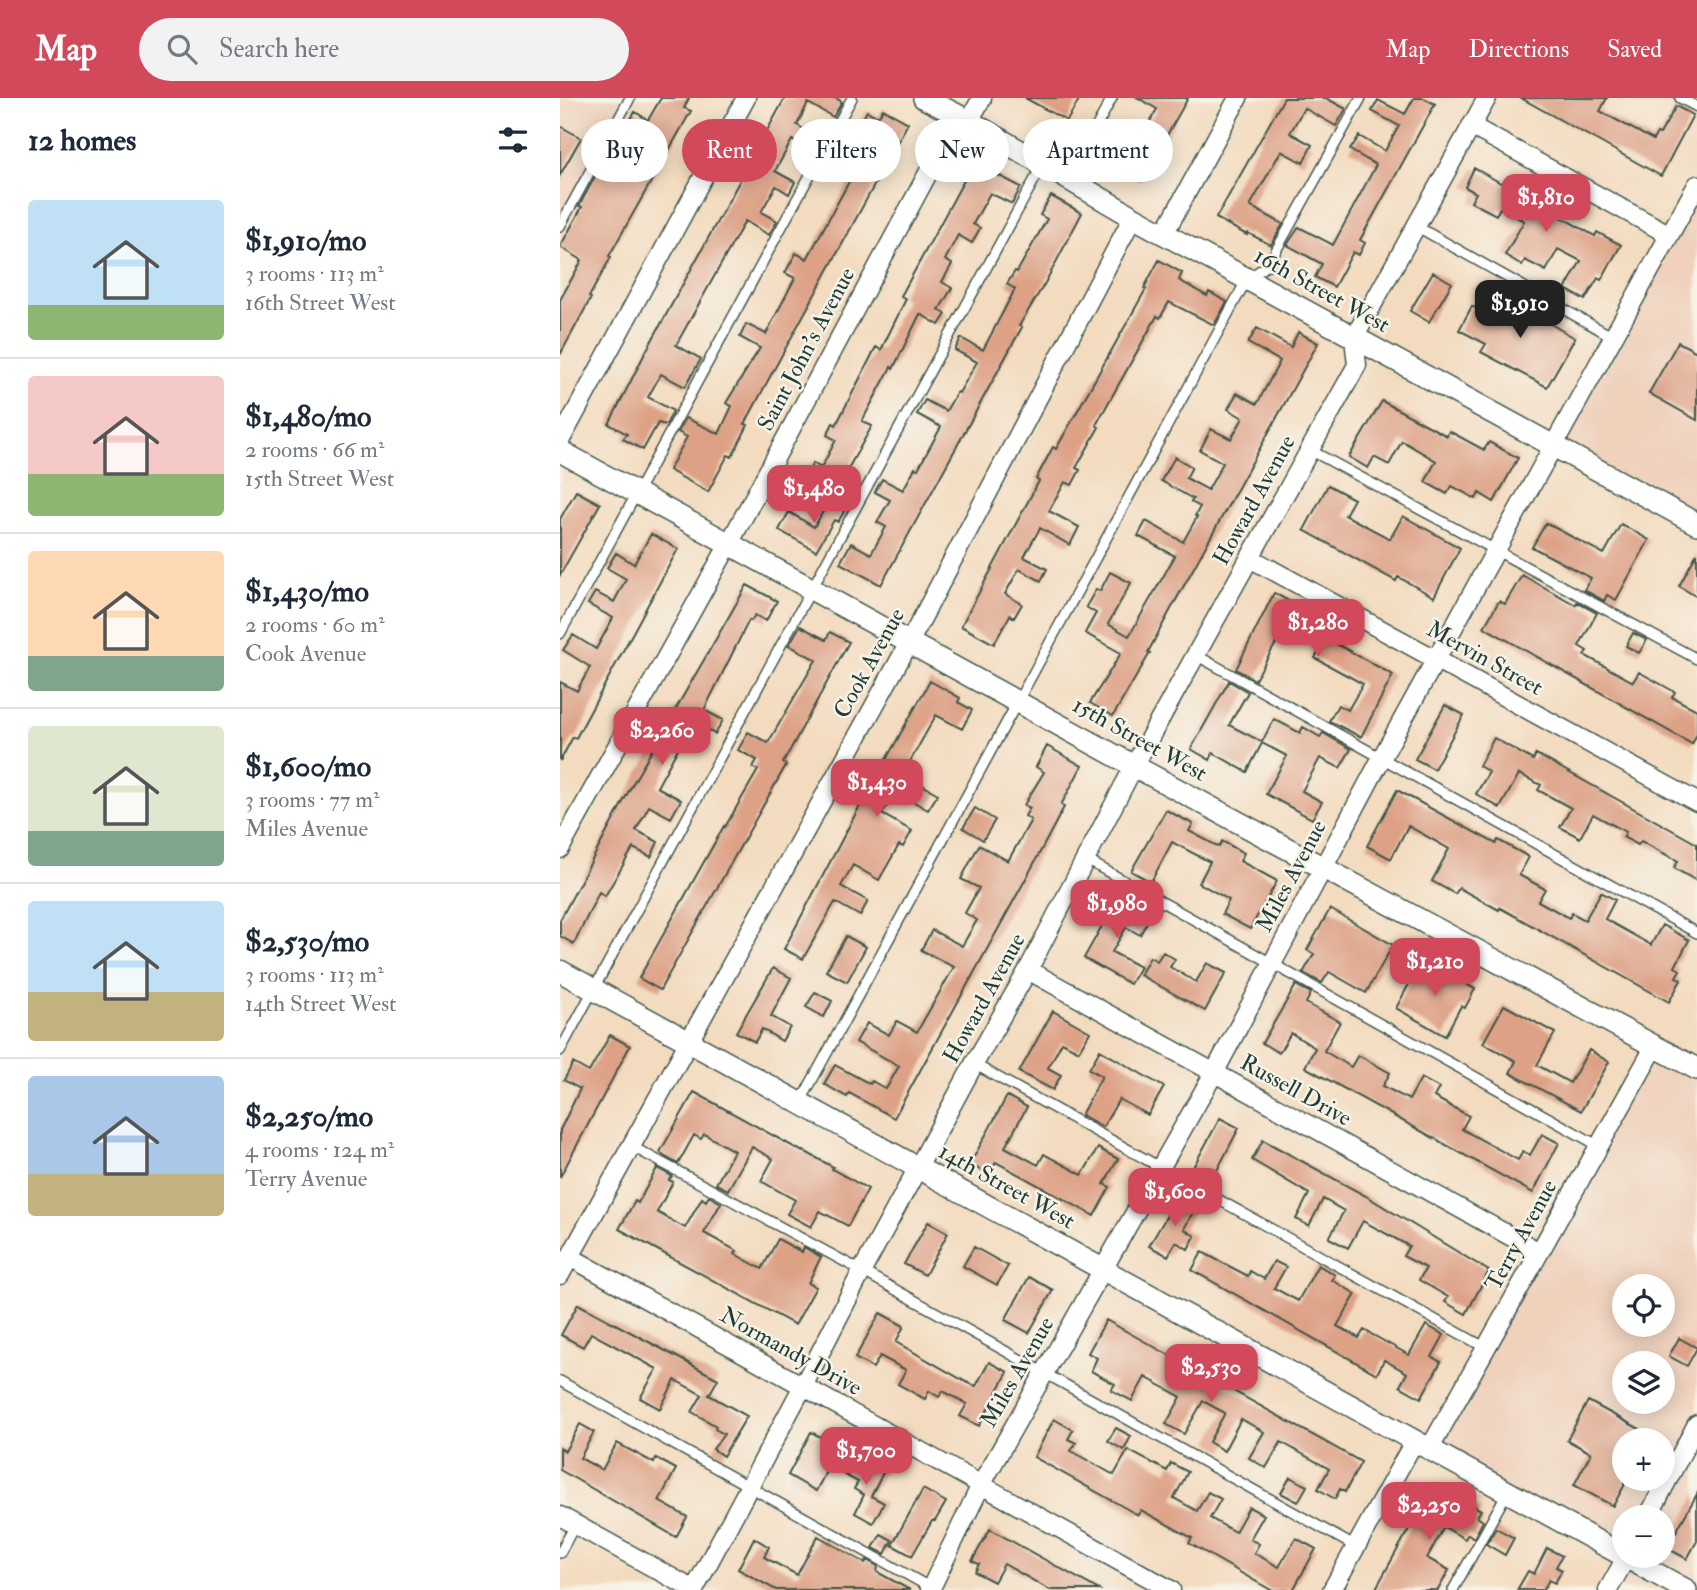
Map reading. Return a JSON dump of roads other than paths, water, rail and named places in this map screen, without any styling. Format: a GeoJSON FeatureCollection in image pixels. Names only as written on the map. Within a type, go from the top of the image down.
{"type":"FeatureCollection","features":[{"type":"Feature","properties":{"kind":"street"},"geometry":{"type":"LineString","coordinates":[[560,441],[746,98]]}},
{"type":"Feature","properties":{"kind":"street","name":"16th Street West"},"geometry":{"type":"LineString","coordinates":[[924,98],[965,119]]}},
{"type":"Feature","properties":{"kind":"street","name":"Saint John's Avenue"},"geometry":{"type":"LineString","coordinates":[[970,119],[982,98]]}},
{"type":"Feature","properties":{"kind":"street"},"geometry":{"type":"LineString","coordinates":[[1164,234],[1238,98]]}},
{"type":"Feature","properties":{"kind":"street","name":"Howard Avenue"},"geometry":{"type":"LineString","coordinates":[[694,1590],[862,1271],[1028,970],[1134,766],[1357,365],[1354,338],[1487,98]]}},
{"type":"Feature","properties":{"kind":"street"},"geometry":{"type":"LineString","coordinates":[[1471,126],[1668,234]]}},
{"type":"Feature","properties":{"kind":"street","name":"Saint John's Avenue"},"geometry":{"type":"LineString","coordinates":[[560,849],[729,544],[923,182]]}},
{"type":"Feature","properties":{"kind":"street","name":"16th Street West"},"geometry":{"type":"LineString","coordinates":[[1073,182],[1697,524]]}},
{"type":"Feature","properties":{"kind":"street","name":"Miles Avenue"},"geometry":{"type":"LineString","coordinates":[[931,1589],[981,1485],[1214,1073],[1381,759],[1697,185]]}},
{"type":"Feature","properties":{"kind":"street","name":"Cook Avenue"},"geometry":{"type":"LineString","coordinates":[[560,1275],[909,643],[1133,217]]}},
{"type":"Feature","properties":{"kind":"street","name":"15th Street West"},"geometry":{"type":"LineString","coordinates":[[560,451],[1134,766],[1697,1069]]}},
{"type":"Feature","properties":{"kind":"street","name":"Mervin Street"},"geometry":{"type":"LineString","coordinates":[[1250,558],[1697,802]]}},
{"type":"Feature","properties":{"kind":"street","name":"Russell Drive"},"geometry":{"type":"LineString","coordinates":[[1028,970],[1539,1252]]}},
{"type":"Feature","properties":{"kind":"street","name":"14th Street West"},"geometry":{"type":"LineString","coordinates":[[560,971],[1612,1549]]}},
{"type":"Feature","properties":{"kind":"street","name":"Terry Avenue"},"geometry":{"type":"LineString","coordinates":[[1332,1590],[1356,1547],[1486,1348],[1655,1046]]}},
{"type":"Feature","properties":{"kind":"street","name":"Normandy Drive"},"geometry":{"type":"LineString","coordinates":[[570,1257],[1171,1590]]}},
{"type":"Feature","properties":{"kind":"street"},"geometry":{"type":"LineString","coordinates":[[1654,1505],[1697,1424]]}},
{"type":"Feature","properties":{"kind":"street"},"geometry":{"type":"LineString","coordinates":[[568,1520],[694,1590]]}},
{"type":"Feature","properties":{"kind":"street"},"geometry":{"type":"LineString","coordinates":[[1608,1590],[1621,1568]]}},
{"type":"Feature","properties":{"kind":"street","name":"14th Street West"},"geometry":{"type":"LineString","coordinates":[[1647,1568],[1686,1590]]}},
{"type":"Feature","properties":{"kind":"lane"},"geometry":{"type":"LineString","coordinates":[[560,226],[630,98]]}},
{"type":"Feature","properties":{"kind":"lane"},"geometry":{"type":"LineString","coordinates":[[560,634],[852,98]]}},
{"type":"Feature","properties":{"kind":"lane"},"geometry":{"type":"LineString","coordinates":[[1101,119],[1112,98]]}},
{"type":"Feature","properties":{"kind":"lane"},"geometry":{"type":"LineString","coordinates":[[801,1101],[1247,279],[1268,265],[1361,98]]}},
{"type":"Feature","properties":{"kind":"lane"},"geometry":{"type":"LineString","coordinates":[[1680,98],[1697,107]]}},
{"type":"Feature","properties":{"kind":"lane"},"geometry":{"type":"LineString","coordinates":[[560,1051],[1033,182]]}},
{"type":"Feature","properties":{"kind":"lane"},"geometry":{"type":"LineString","coordinates":[[1416,226],[1613,337]]}},
{"type":"Feature","properties":{"kind":"lane"},"geometry":{"type":"LineString","coordinates":[[1310,450],[1697,659]]}},
{"type":"Feature","properties":{"kind":"lane"},"geometry":{"type":"LineString","coordinates":[[1196,655],[1697,933]]}},
{"type":"Feature","properties":{"kind":"lane"},"geometry":{"type":"LineString","coordinates":[[1086,859],[1271,965],[1599,1146]]}},
{"type":"Feature","properties":{"kind":"lane"},"geometry":{"type":"LineString","coordinates":[[974,1064],[1486,1348]]}},
{"type":"Feature","properties":{"kind":"lane"},"geometry":{"type":"LineString","coordinates":[[631,1146],[862,1271],[1356,1547]]}},
{"type":"Feature","properties":{"kind":"lane"},"geometry":{"type":"LineString","coordinates":[[560,1381],[931,1589]]}},
{"type":"Feature","properties":{"kind":"lane"},"geometry":{"type":"LineString","coordinates":[[1453,1590],[1508,1490]]}},
{"type":"Feature","properties":{"kind":"lane"},"geometry":{"type":"LineString","coordinates":[[560,1553],[568,1520]]}}]}
